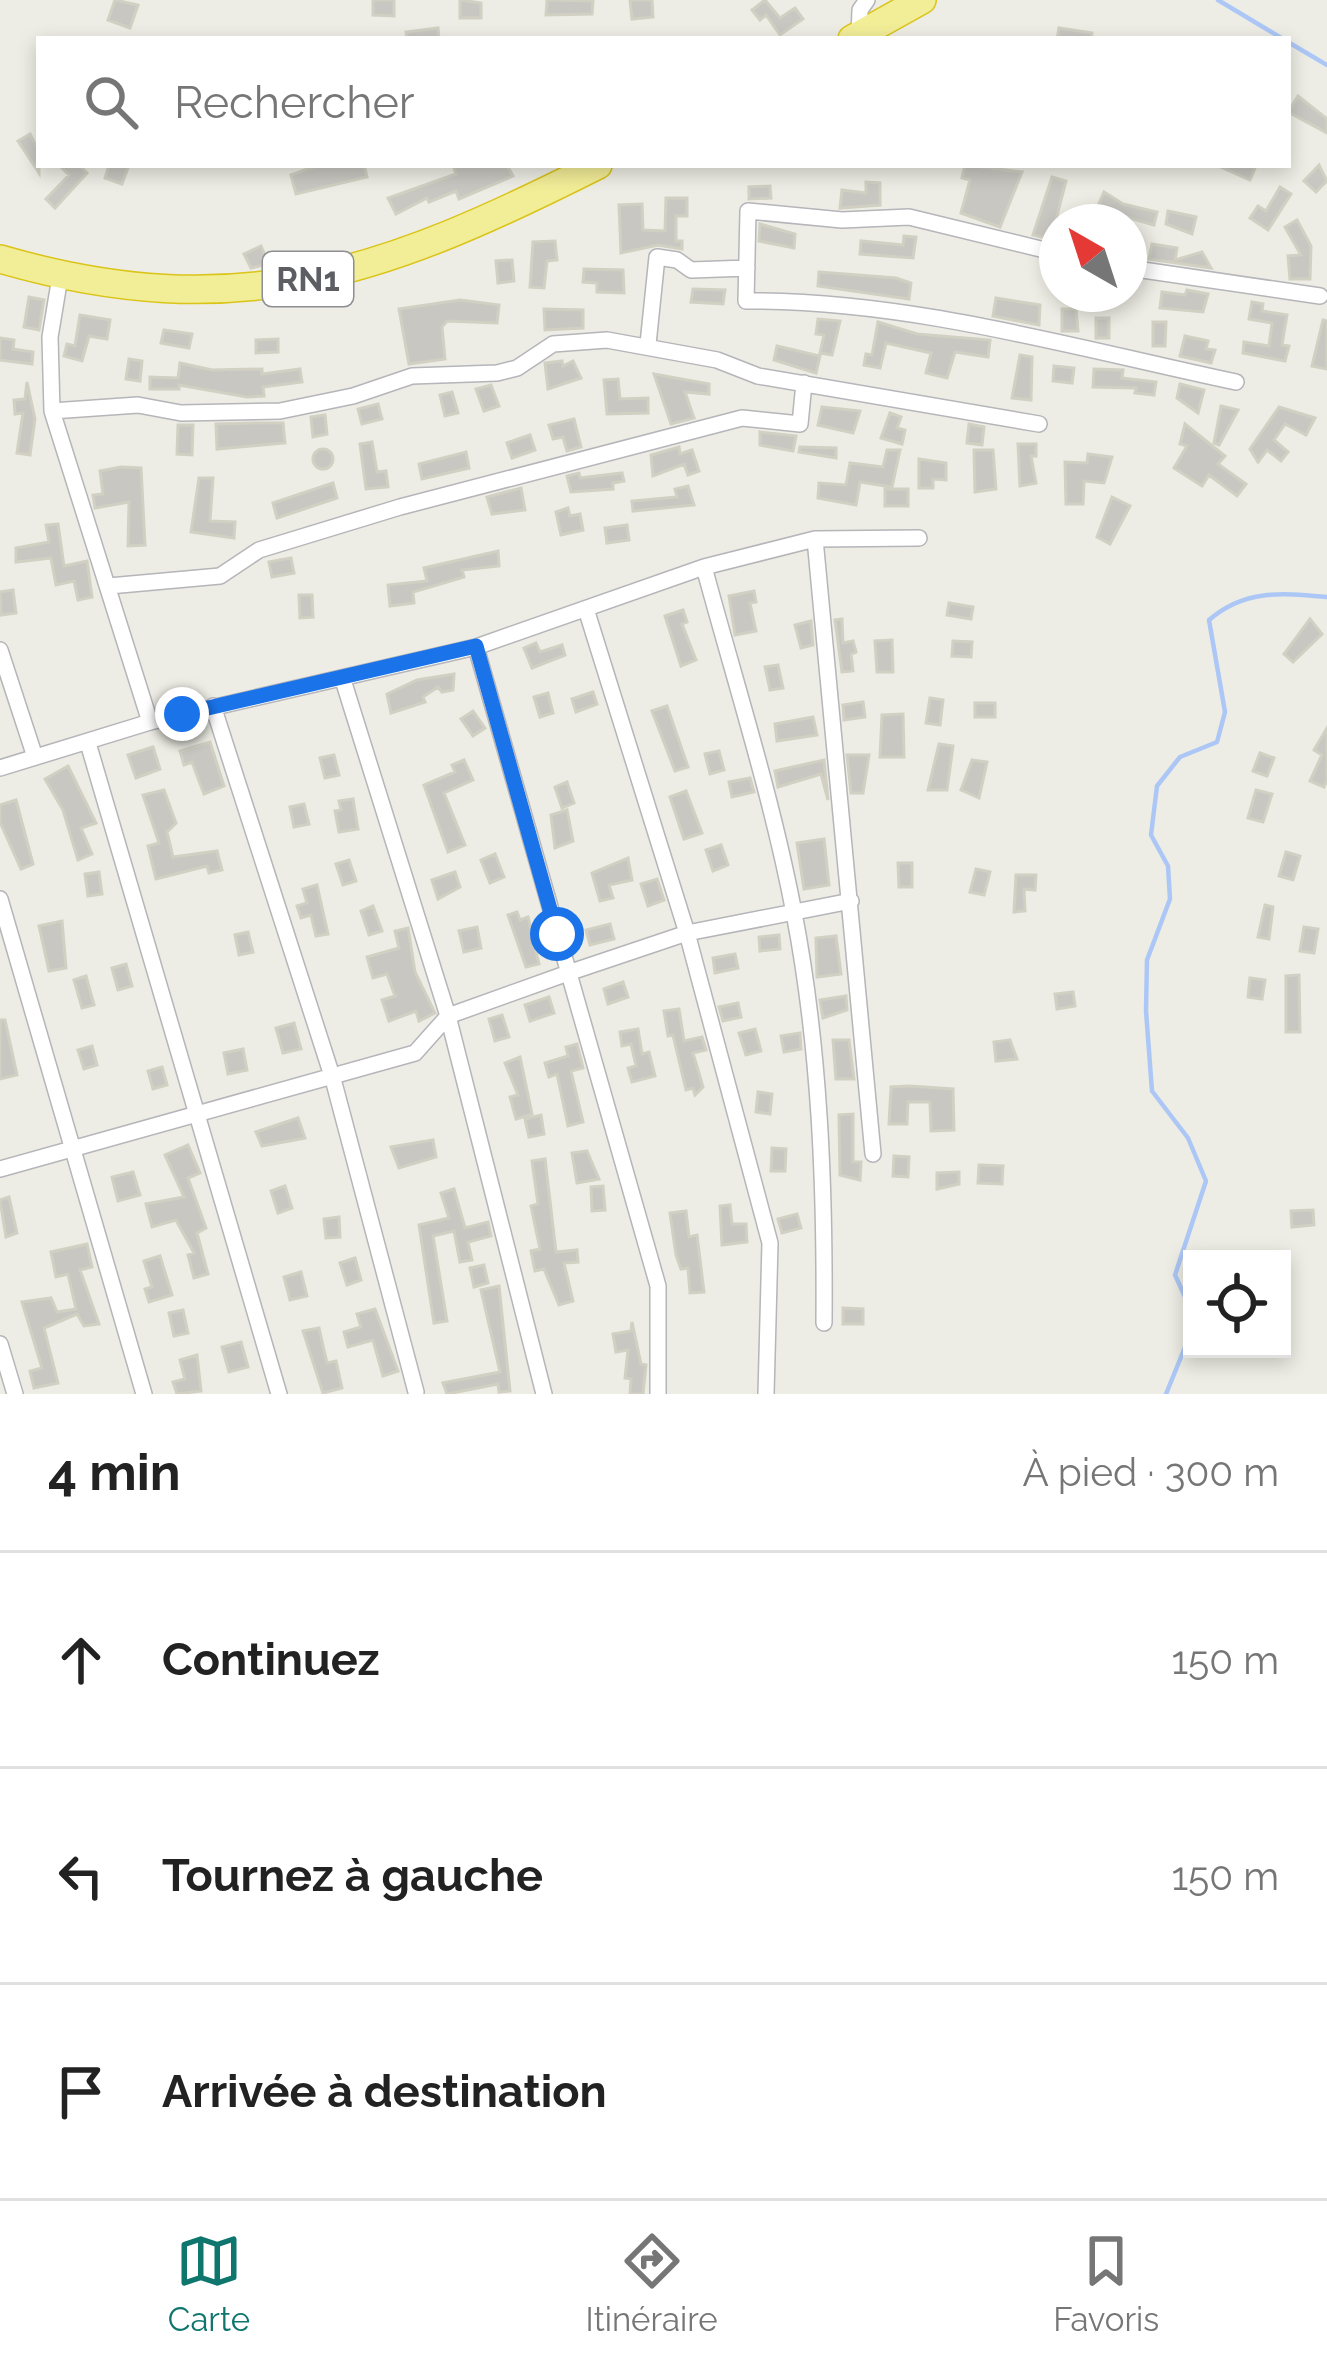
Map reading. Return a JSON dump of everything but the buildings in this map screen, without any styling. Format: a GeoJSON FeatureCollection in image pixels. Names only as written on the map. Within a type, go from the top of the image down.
{"type":"FeatureCollection","features":[{"type":"Feature","properties":{"kind":"highway"},"geometry":{"type":"LineString","coordinates":[[857,36],[922,0]]}},
{"type":"Feature","properties":{"kind":"highway","name":"RN1"},"geometry":{"type":"LineString","coordinates":[[0,259],[61,277],[173,290],[245,291],[327,276],[407,254],[592,168]]}},
{"type":"Feature","properties":{"kind":"street"},"geometry":{"type":"LineString","coordinates":[[855,36],[867,0]]}},
{"type":"Feature","properties":{"kind":"street"},"geometry":{"type":"LineString","coordinates":[[1039,250],[909,217],[842,220],[748,212],[746,301],[820,300],[1049,341],[1236,382]]}},
{"type":"Feature","properties":{"kind":"street"},"geometry":{"type":"LineString","coordinates":[[648,344],[657,257],[676,260],[692,270],[747,268]]}},
{"type":"Feature","properties":{"kind":"street"},"geometry":{"type":"LineString","coordinates":[[1147,271],[1320,296]]}},
{"type":"Feature","properties":{"kind":"street"},"geometry":{"type":"LineString","coordinates":[[61,277],[50,337],[52,411],[150,722]]}},
{"type":"Feature","properties":{"kind":"street"},"geometry":{"type":"LineString","coordinates":[[52,411],[138,405],[181,413],[280,411],[352,396],[412,376],[497,374],[517,368],[554,344],[648,344],[717,360],[758,376],[1039,424]]}},
{"type":"Feature","properties":{"kind":"street"},"geometry":{"type":"LineString","coordinates":[[109,586],[220,576],[259,550],[380,513],[742,418],[800,424],[804,383]]}},
{"type":"Feature","properties":{"kind":"street"},"geometry":{"type":"LineString","coordinates":[[0,768],[150,722],[476,646],[704,568],[815,538],[919,538]]}},
{"type":"Feature","properties":{"kind":"street"},"geometry":{"type":"LineString","coordinates":[[815,538],[873,1154]]}},
{"type":"Feature","properties":{"kind":"street"},"geometry":{"type":"LineString","coordinates":[[704,568],[794,911],[813,1040],[825,1230],[824,1323]]}},
{"type":"Feature","properties":{"kind":"street"},"geometry":{"type":"LineString","coordinates":[[586,609],[687,933],[770,1243],[766,1394]]}},
{"type":"Feature","properties":{"kind":"street"},"geometry":{"type":"LineString","coordinates":[[476,646],[658,1286],[658,1394]]}},
{"type":"Feature","properties":{"kind":"street"},"geometry":{"type":"LineString","coordinates":[[0,650],[34,758]]}},
{"type":"Feature","properties":{"kind":"street"},"geometry":{"type":"LineString","coordinates":[[344,680],[448,1016],[544,1394]]}},
{"type":"Feature","properties":{"kind":"street"},"geometry":{"type":"LineString","coordinates":[[213,706],[333,1079],[416,1392]]}},
{"type":"Feature","properties":{"kind":"street"},"geometry":{"type":"LineString","coordinates":[[88,743],[278,1394]]}},
{"type":"Feature","properties":{"kind":"street"},"geometry":{"type":"LineString","coordinates":[[0,899],[144,1394]]}},
{"type":"Feature","properties":{"kind":"street"},"geometry":{"type":"LineString","coordinates":[[0,1169],[415,1053],[448,1016],[687,933],[851,901]]}},
{"type":"Feature","properties":{"kind":"street"},"geometry":{"type":"LineString","coordinates":[[0,1344],[15,1394]]}},
{"type":"Feature","properties":{"kind":"waterway"},"geometry":{"type":"LineString","coordinates":[[1218,0],[1278,36]]}},
{"type":"Feature","properties":{"kind":"waterway"},"geometry":{"type":"LineString","coordinates":[[1291,44],[1327,65]]}},
{"type":"Feature","properties":{"kind":"waterway"},"geometry":{"type":"LineString","coordinates":[[1183,1250],[1206,1181],[1188,1138],[1152,1091],[1147,960],[1170,899],[1168,866],[1151,835],[1157,786],[1180,757],[1217,742],[1225,712],[1209,620],[1250,598],[1279,594],[1327,597]]}},
{"type":"Feature","properties":{"kind":"waterway"},"geometry":{"type":"LineString","coordinates":[[1183,1251],[1175,1275],[1183,1292]]}},
{"type":"Feature","properties":{"kind":"waterway"},"geometry":{"type":"LineString","coordinates":[[1166,1394],[1183,1352]]}},
{"type":"Feature","properties":{"kind":"route"},"geometry":{"type":"LineString","coordinates":[[182,714],[476,646],[557,934]]}}]}
